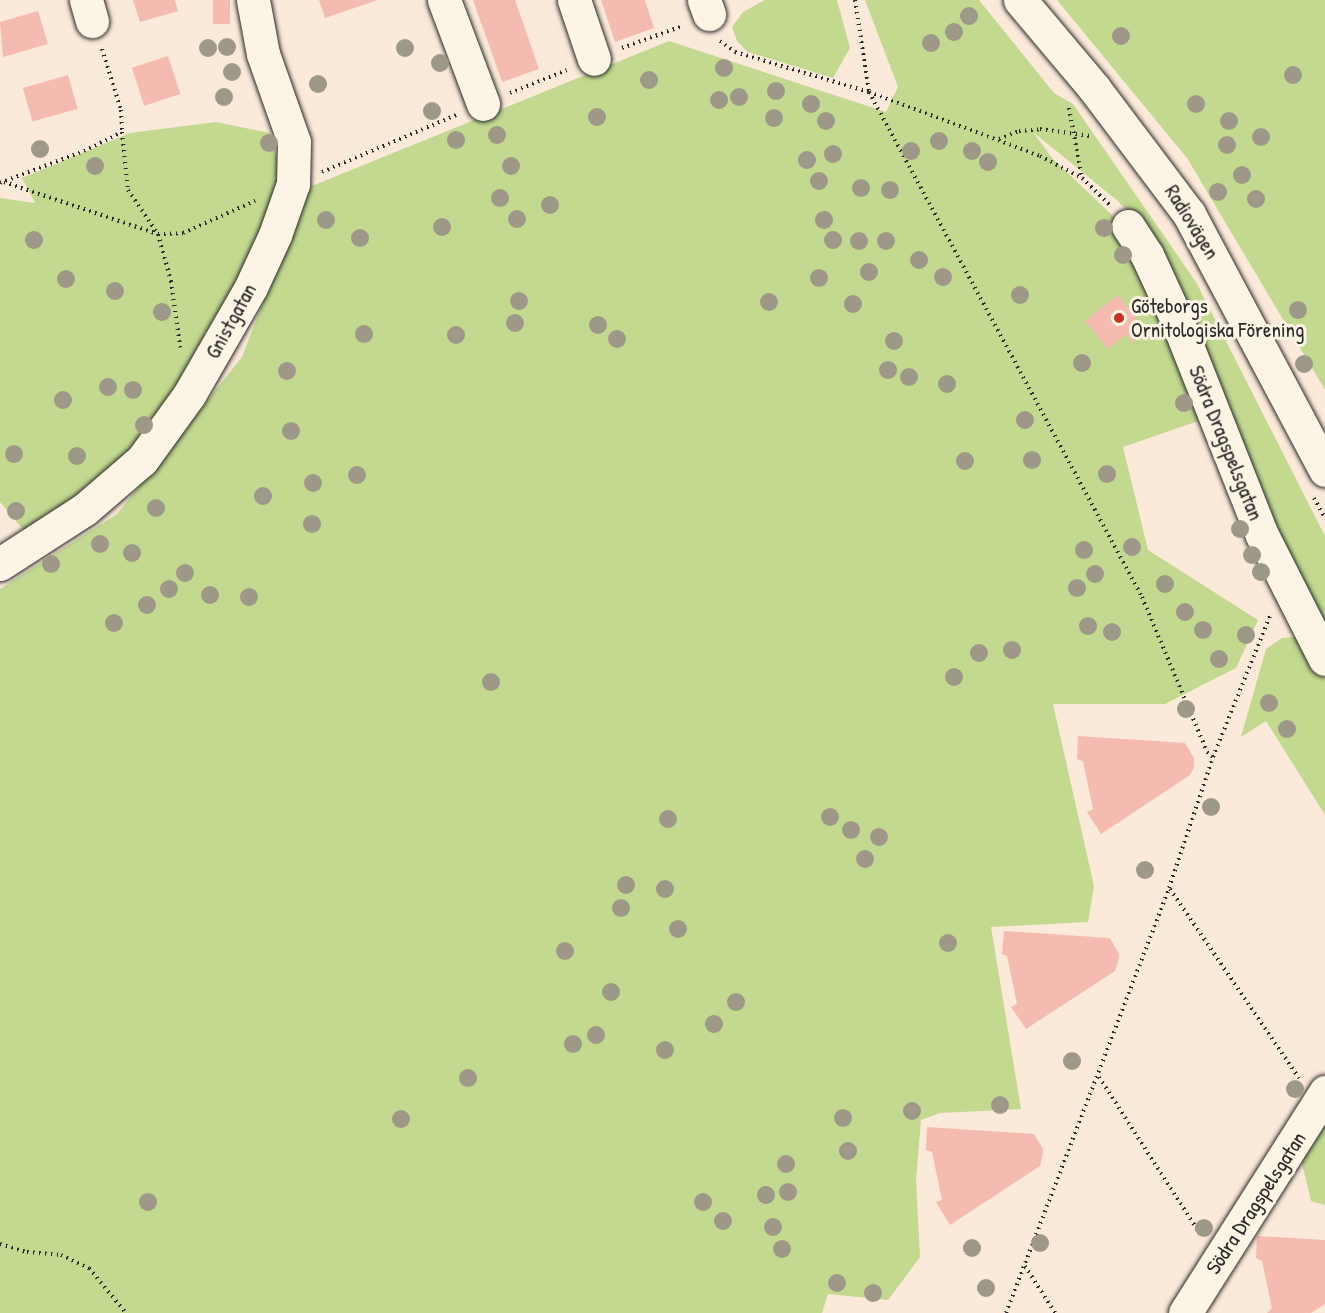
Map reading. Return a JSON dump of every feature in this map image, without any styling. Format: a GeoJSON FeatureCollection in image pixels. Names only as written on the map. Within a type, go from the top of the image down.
{"type":"FeatureCollection","features":[{"type":"Feature","properties":{"kind":"street","name":"Gnistgatan"},"geometry":{"type":"LineString","coordinates":[[0,564],[85,509],[142,460],[189,395],[251,287],[293,184],[294,142],[262,54],[254,0]]}},
{"type":"Feature","properties":{"kind":"street"},"geometry":{"type":"LineString","coordinates":[[444,0],[483,104]]}},
{"type":"Feature","properties":{"kind":"street"},"geometry":{"type":"LineString","coordinates":[[574,0],[594,59]]}},
{"type":"Feature","properties":{"kind":"street","name":"Radiovägen"},"geometry":{"type":"LineString","coordinates":[[1020,0],[1101,98],[1189,214],[1325,470]]}},
{"type":"Feature","properties":{"kind":"street","name":"Södra Dragspelsgatan"},"geometry":{"type":"LineString","coordinates":[[1128,226],[1147,255],[1176,318],[1262,535],[1290,596],[1325,659]]}},
{"type":"Feature","properties":{"kind":"street","name":"Södra Dragspelsgatan"},"geometry":{"type":"LineString","coordinates":[[1185,1313],[1322,1100]]}},
{"type":"Feature","properties":{"kind":"path"},"geometry":{"type":"LineString","coordinates":[[855,0],[869,92],[1142,597],[1207,752],[1213,757]]}},
{"type":"Feature","properties":{"kind":"path"},"geometry":{"type":"LineString","coordinates":[[89,10],[121,110],[128,190],[158,234],[171,281],[180,351]]}},
{"type":"Feature","properties":{"kind":"path"},"geometry":{"type":"LineString","coordinates":[[2,183],[158,234],[183,233],[293,184],[702,12],[735,52],[869,92],[998,139],[1082,178],[1128,226]]}},
{"type":"Feature","properties":{"kind":"path"},"geometry":{"type":"LineString","coordinates":[[1068,101],[1082,178]]}},
{"type":"Feature","properties":{"kind":"path"},"geometry":{"type":"LineString","coordinates":[[998,139],[1018,131],[1074,131],[1094,137]]}},
{"type":"Feature","properties":{"kind":"path"},"geometry":{"type":"LineString","coordinates":[[2,183],[84,152],[122,132]]}},
{"type":"Feature","properties":{"kind":"path"},"geometry":{"type":"LineString","coordinates":[[1006,1313],[1099,1076],[1169,888],[1213,757],[1273,609],[1290,596]]}},
{"type":"Feature","properties":{"kind":"path"},"geometry":{"type":"LineString","coordinates":[[1169,888],[1322,1100]]}},
{"type":"Feature","properties":{"kind":"path"},"geometry":{"type":"LineString","coordinates":[[1099,1076],[1219,1262]]}},
{"type":"Feature","properties":{"kind":"path"},"geometry":{"type":"LineString","coordinates":[[0,1245],[27,1252],[61,1255],[89,1268],[126,1313]]}},
{"type":"Feature","properties":{"kind":"path"},"geometry":{"type":"LineString","coordinates":[[1025,1265],[1055,1313]]}},
{"type":"Feature","properties":{"kind":"green space"},"geometry":{"type":"Polygon","coordinates":[[[765,0],[837,0],[850,48],[833,78],[748,52],[737,41],[732,27],[743,12],[765,0]]]}},
{"type":"Feature","properties":{"kind":"green space"},"geometry":{"type":"Polygon","coordinates":[[[865,0],[979,0],[1054,93],[1073,104],[1196,282],[1325,536],[1325,627],[1284,558],[1145,232],[1118,201],[1033,132],[1053,159],[1111,214],[1140,261],[1204,419],[1123,447],[1148,550],[1258,620],[1236,668],[1165,704],[1053,704],[1094,886],[1088,922],[991,927],[1021,1109],[940,1113],[921,1120],[916,1181],[920,1257],[888,1300],[828,1294],[822,1313],[0,1313],[0,589],[117,514],[242,357],[307,188],[669,41],[886,112],[898,87],[865,0]]]}},
{"type":"Feature","properties":{"kind":"green space"},"geometry":{"type":"Polygon","coordinates":[[[1057,0],[1325,0],[1325,390],[1187,158],[1057,0]]]}},
{"type":"Feature","properties":{"kind":"green space"},"geometry":{"type":"Polygon","coordinates":[[[216,122],[270,133],[282,176],[270,221],[161,416],[100,481],[26,533],[0,502],[0,198],[35,203],[22,178],[130,133],[216,122]]]}},
{"type":"Feature","properties":{"kind":"green space"},"geometry":{"type":"Polygon","coordinates":[[[1296,637],[1306,647],[1325,680],[1325,815],[1266,721],[1241,737],[1266,649],[1282,638],[1296,637]]]}},
{"type":"Feature","properties":{"kind":"green space"},"geometry":{"type":"Polygon","coordinates":[[[1325,1116],[1325,1205],[1311,1201],[1300,1155],[1325,1116]]]}},
{"type":"Feature","properties":{"kind":"building"},"geometry":{"type":"Polygon","coordinates":[[[133,0],[175,0],[178,11],[140,22],[133,0]]]}},
{"type":"Feature","properties":{"kind":"building"},"geometry":{"type":"Polygon","coordinates":[[[213,0],[230,0],[230,24],[213,24],[213,0]]]}},
{"type":"Feature","properties":{"kind":"building"},"geometry":{"type":"Polygon","coordinates":[[[319,0],[378,0],[325,18],[319,0]]]}},
{"type":"Feature","properties":{"kind":"building"},"geometry":{"type":"Polygon","coordinates":[[[473,0],[515,0],[539,69],[502,82],[473,0]]]}},
{"type":"Feature","properties":{"kind":"building"},"geometry":{"type":"Polygon","coordinates":[[[601,0],[645,0],[654,28],[615,42],[601,0]]]}},
{"type":"Feature","properties":{"kind":"building"},"geometry":{"type":"Polygon","coordinates":[[[38,11],[48,44],[3,57],[0,22],[38,11]]]}},
{"type":"Feature","properties":{"kind":"building"},"geometry":{"type":"Polygon","coordinates":[[[168,56],[180,94],[144,106],[132,68],[168,56]]]}},
{"type":"Feature","properties":{"kind":"building"},"geometry":{"type":"Polygon","coordinates":[[[68,75],[78,109],[32,122],[23,88],[68,75]]]}},
{"type":"Feature","properties":{"kind":"building"},"geometry":{"type":"Polygon","coordinates":[[[1118,295],[1147,332],[1133,343],[1126,334],[1108,349],[1085,321],[1118,295]]]}},
{"type":"Feature","properties":{"kind":"building"},"geometry":{"type":"Polygon","coordinates":[[[1078,736],[1185,743],[1194,758],[1194,767],[1190,775],[1101,834],[1087,812],[1093,809],[1083,761],[1077,759],[1078,736]]]}},
{"type":"Feature","properties":{"kind":"building"},"geometry":{"type":"Polygon","coordinates":[[[1004,931],[1110,938],[1119,954],[1118,962],[1115,971],[1026,1029],[1011,1007],[1017,1004],[1007,956],[1002,954],[1004,931]]]}},
{"type":"Feature","properties":{"kind":"building"},"geometry":{"type":"Polygon","coordinates":[[[927,1127],[1034,1134],[1043,1149],[1040,1166],[950,1225],[936,1202],[942,1200],[932,1152],[926,1150],[927,1127]]]}},
{"type":"Feature","properties":{"kind":"building"},"geometry":{"type":"Polygon","coordinates":[[[1257,1236],[1325,1240],[1325,1304],[1311,1313],[1267,1313],[1272,1308],[1262,1261],[1256,1258],[1257,1236]]]}},
{"type":"Feature","properties":{"kind":"place","name":"Göteborgs Ornitologiska Förening"},"geometry":{"type":"Point","coordinates":[1119,318]}}]}
